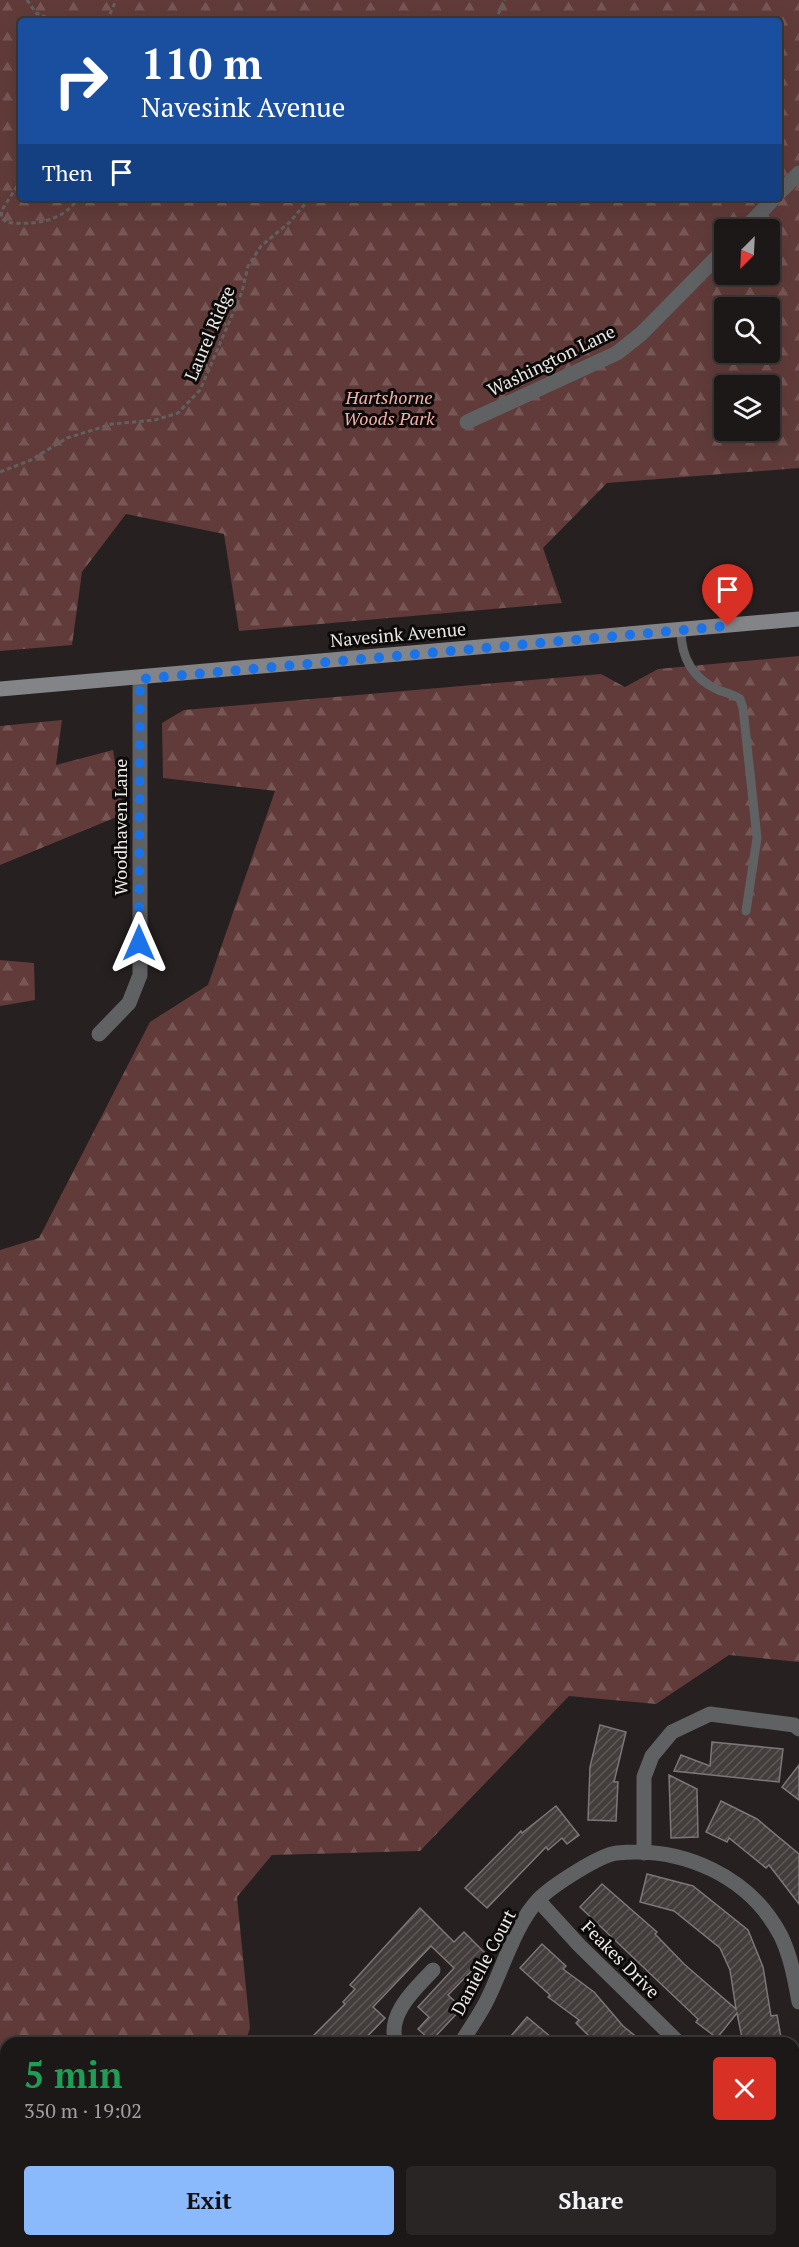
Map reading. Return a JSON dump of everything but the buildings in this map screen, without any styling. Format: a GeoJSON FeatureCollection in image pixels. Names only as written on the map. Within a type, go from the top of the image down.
{"type":"FeatureCollection","features":[{"type":"Feature","properties":{"kind":"main road","name":"Navesink Avenue"},"geometry":{"type":"LineString","coordinates":[[0,689],[140,679],[799,619]]}},
{"type":"Feature","properties":{"kind":"street"},"geometry":{"type":"LineString","coordinates":[[782,190],[799,173]]}},
{"type":"Feature","properties":{"kind":"street"},"geometry":{"type":"LineString","coordinates":[[754,219],[771,201]]}},
{"type":"Feature","properties":{"kind":"street","name":"Washington Lane"},"geometry":{"type":"LineString","coordinates":[[467,422],[617,353],[641,334],[714,260]]}},
{"type":"Feature","properties":{"kind":"street","name":"Woodhaven Lane"},"geometry":{"type":"LineString","coordinates":[[99,1034],[129,1003],[140,975],[140,679]]}},
{"type":"Feature","properties":{"kind":"street"},"geometry":{"type":"LineString","coordinates":[[644,1853],[644,1777],[652,1756],[672,1731],[710,1714],[794,1725],[799,1728]]}},
{"type":"Feature","properties":{"kind":"street","name":"Danielle Court"},"geometry":{"type":"LineString","coordinates":[[465,2037],[485,2004],[516,1936],[538,1900],[568,1876],[614,1853],[667,1853],[705,1865],[735,1883],[767,1914],[781,1937],[793,1970],[799,2002]]}},
{"type":"Feature","properties":{"kind":"street","name":"Feakes Drive"},"geometry":{"type":"LineString","coordinates":[[538,1900],[579,1946],[673,2037]]}},
{"type":"Feature","properties":{"kind":"street"},"geometry":{"type":"LineString","coordinates":[[394,2037],[395,2022],[414,1990],[433,1970]]}},
{"type":"Feature","properties":{"kind":"lane"},"geometry":{"type":"LineString","coordinates":[[681,630],[683,657],[707,682],[740,699],[743,708],[757,838],[746,911]]}},
{"type":"Feature","properties":{"kind":"path"},"geometry":{"type":"LineString","coordinates":[[27,0],[36,13],[48,18]]}},
{"type":"Feature","properties":{"kind":"path"},"geometry":{"type":"LineString","coordinates":[[108,18],[116,0]]}},
{"type":"Feature","properties":{"kind":"path"},"geometry":{"type":"LineString","coordinates":[[497,18],[506,0]]}},
{"type":"Feature","properties":{"kind":"path"},"geometry":{"type":"LineString","coordinates":[[18,185],[2,210],[1,217],[6,222],[41,223],[72,207],[76,201]]}},
{"type":"Feature","properties":{"kind":"path","name":"Laurel Ridge"},"geometry":{"type":"LineString","coordinates":[[0,472],[31,460],[67,438],[112,424],[155,420],[178,413],[200,390],[239,301],[248,266],[261,246],[290,222],[308,201]]}},
{"type":"Feature","properties":{"kind":"green space","name":"Hartshorne Woods Park"},"geometry":{"type":"Polygon","coordinates":[[[0,0],[799,0],[799,468],[607,483],[543,548],[562,603],[239,631],[224,534],[126,514],[82,572],[72,645],[0,651],[0,0]]]}},
{"type":"Feature","properties":{"kind":"green space"},"geometry":{"type":"Polygon","coordinates":[[[799,656],[799,1662],[729,1655],[656,1704],[569,1696],[420,1851],[272,1855],[237,1897],[250,2028],[247,2037],[0,2037],[0,1250],[39,1238],[150,1022],[208,985],[275,791],[163,778],[162,723],[184,710],[601,674],[625,687],[658,669],[799,656]]]}},
{"type":"Feature","properties":{"kind":"green space"},"geometry":{"type":"Polygon","coordinates":[[[62,720],[56,765],[113,750],[124,814],[0,865],[0,726],[62,720]]]}},
{"type":"Feature","properties":{"kind":"green space"},"geometry":{"type":"Polygon","coordinates":[[[0,960],[34,963],[35,1000],[0,1006],[0,960]]]}},
{"type":"Feature","properties":{"kind":"route"},"geometry":{"type":"LineString","coordinates":[[139,943],[140,679],[554,639],[728,626]]}}]}
